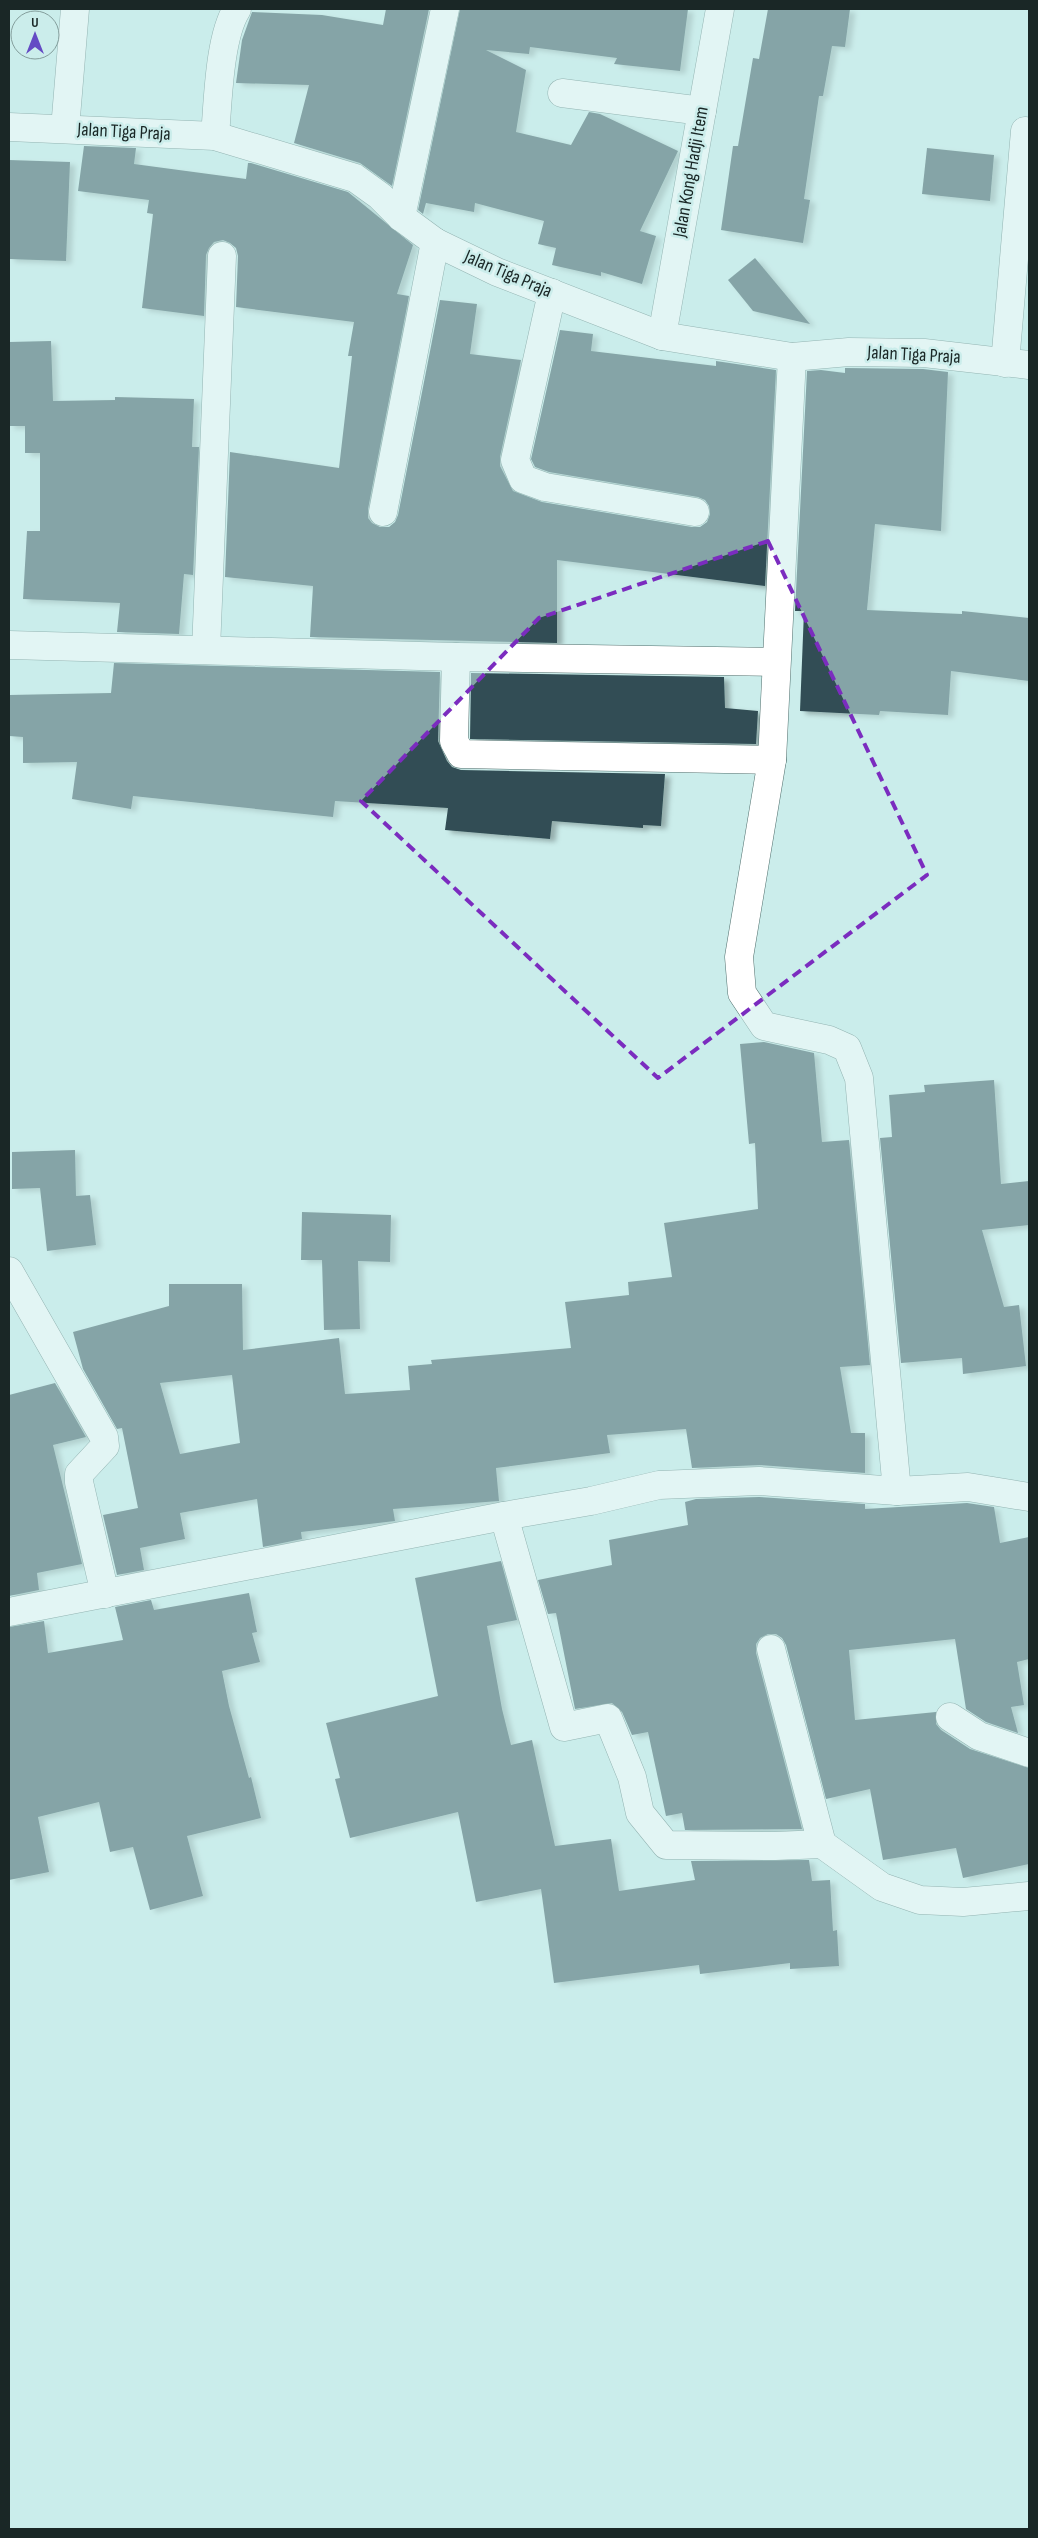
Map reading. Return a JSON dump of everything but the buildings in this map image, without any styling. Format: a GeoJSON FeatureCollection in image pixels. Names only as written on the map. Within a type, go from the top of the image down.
{"type":"FeatureCollection","features":[{"type":"Feature","properties":{"kind":"street"},"geometry":{"type":"LineString","coordinates":[[69,130],[75,9]]}},
{"type":"Feature","properties":{"kind":"street"},"geometry":{"type":"LineString","coordinates":[[215,136],[223,57],[228,32],[237,9]]}},
{"type":"Feature","properties":{"kind":"street"},"geometry":{"type":"LineString","coordinates":[[401,218],[445,9]]}},
{"type":"Feature","properties":{"kind":"street","name":"Jalan Kong Hadji Item"},"geometry":{"type":"LineString","coordinates":[[662,336],[720,9]]}},
{"type":"Feature","properties":{"kind":"street"},"geometry":{"type":"LineString","coordinates":[[562,93],[702,112]]}},
{"type":"Feature","properties":{"kind":"street","name":"Jalan Tiga Praja"},"geometry":{"type":"LineString","coordinates":[[9,127],[215,136],[355,178],[380,196],[401,218],[434,242],[498,272],[662,336],[792,357],[849,352],[924,353],[1017,364]]}},
{"type":"Feature","properties":{"kind":"street"},"geometry":{"type":"LineString","coordinates":[[1017,364],[1025,131]]}},
{"type":"Feature","properties":{"kind":"street"},"geometry":{"type":"LineString","coordinates":[[383,512],[434,242]]}},
{"type":"Feature","properties":{"kind":"street"},"geometry":{"type":"LineString","coordinates":[[206,650],[222,256]]}},
{"type":"Feature","properties":{"kind":"street"},"geometry":{"type":"LineString","coordinates":[[552,293],[515,460],[524,479],[545,487],[695,512]]}},
{"type":"Feature","properties":{"kind":"street"},"geometry":{"type":"LineString","coordinates":[[792,357],[772,760],[739,957],[742,993],[764,1026],[829,1040],[847,1048],[860,1078],[897,1492]]}},
{"type":"Feature","properties":{"kind":"street"},"geometry":{"type":"LineString","coordinates":[[9,644],[456,657],[776,662]]}},
{"type":"Feature","properties":{"kind":"street"},"geometry":{"type":"LineString","coordinates":[[456,657],[454,741],[461,754],[772,760]]}},
{"type":"Feature","properties":{"kind":"street"},"geometry":{"type":"LineString","coordinates":[[9,1271],[104,1437],[105,1446],[79,1474],[79,1482],[105,1594]]}},
{"type":"Feature","properties":{"kind":"street"},"geometry":{"type":"LineString","coordinates":[[9,1612],[590,1501],[659,1485],[759,1480],[897,1492],[968,1487],[1029,1497]]}},
{"type":"Feature","properties":{"kind":"street"},"geometry":{"type":"LineString","coordinates":[[504,1516],[564,1727],[608,1718],[632,1777],[640,1813],[666,1845],[775,1846],[822,1844],[882,1887],[920,1900],[963,1902],[1029,1896]]}},
{"type":"Feature","properties":{"kind":"street"},"geometry":{"type":"LineString","coordinates":[[771,1649],[822,1844]]}},
{"type":"Feature","properties":{"kind":"street"},"geometry":{"type":"LineString","coordinates":[[950,1717],[979,1736],[1029,1753]]}},
{"type":"Feature","properties":{"kind":"highlighted area"},"geometry":{"type":"Polygon","coordinates":[[[768,541],[927,875],[658,1078],[361,801],[539,618],[768,541]]]}}]}
